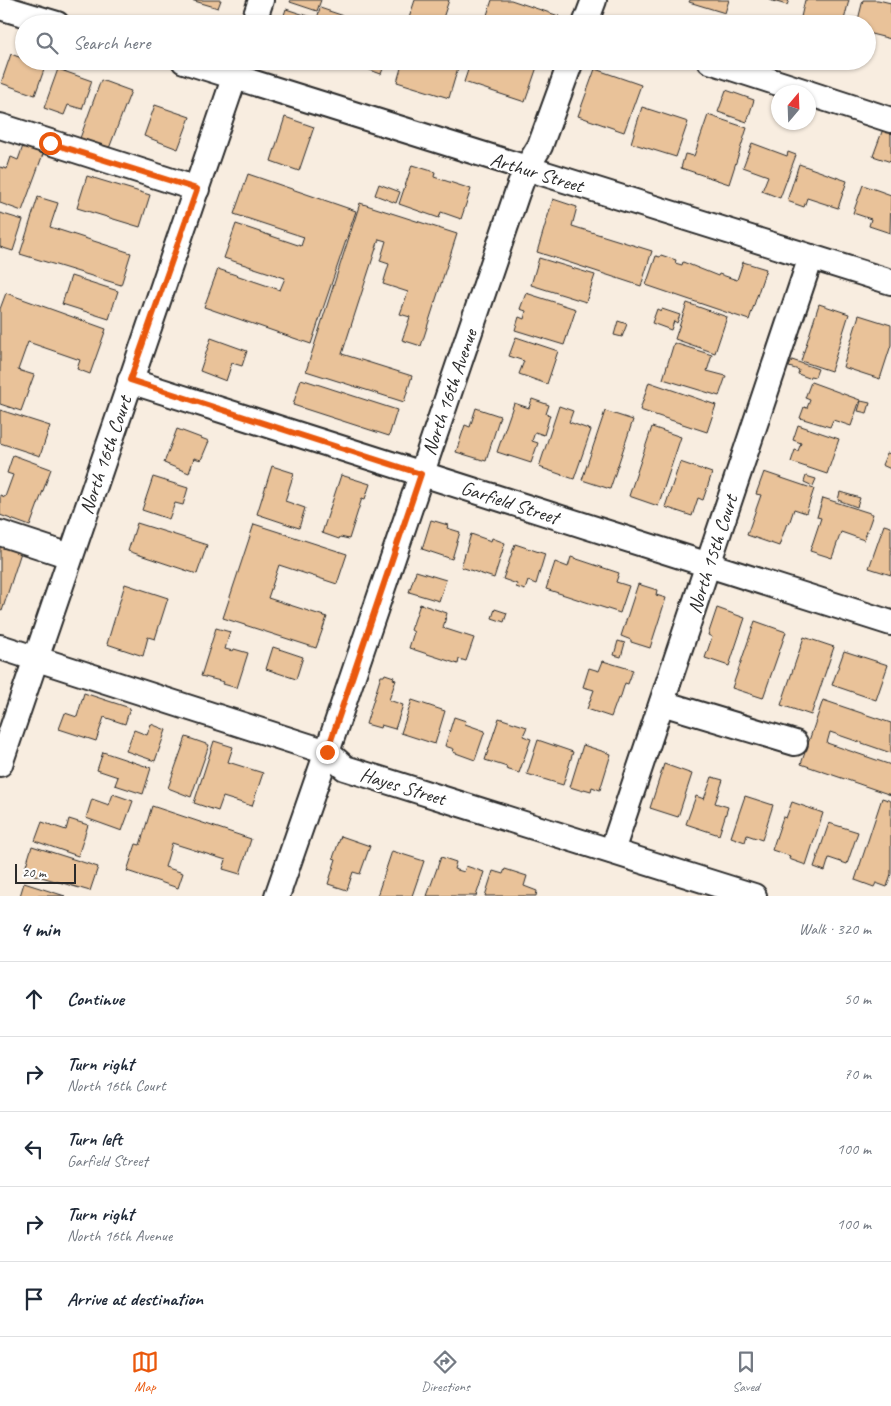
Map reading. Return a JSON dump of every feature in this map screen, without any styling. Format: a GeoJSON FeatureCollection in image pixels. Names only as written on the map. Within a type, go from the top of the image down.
{"type":"FeatureCollection","features":[{"type":"Feature","properties":{"kind":"street"},"geometry":{"type":"LineString","coordinates":[[256,15],[261,0]]}},
{"type":"Feature","properties":{"kind":"street"},"geometry":{"type":"LineString","coordinates":[[0,7],[27,15]]}},
{"type":"Feature","properties":{"kind":"street","name":"North 16th Court"},"geometry":{"type":"LineString","coordinates":[[0,764],[238,70]]}},
{"type":"Feature","properties":{"kind":"street","name":"Arthur Street"},"geometry":{"type":"LineString","coordinates":[[241,70],[526,169],[891,282]]}},
{"type":"Feature","properties":{"kind":"street","name":"North 16th Avenue"},"geometry":{"type":"LineString","coordinates":[[277,896],[526,169],[540,146],[568,70]]}},
{"type":"Feature","properties":{"kind":"street"},"geometry":{"type":"LineString","coordinates":[[737,70],[783,85]]}},
{"type":"Feature","properties":{"kind":"street"},"geometry":{"type":"LineString","coordinates":[[816,96],[891,120]]}},
{"type":"Feature","properties":{"kind":"street"},"geometry":{"type":"LineString","coordinates":[[0,126],[197,189]]}},
{"type":"Feature","properties":{"kind":"street","name":"North 15th Court"},"geometry":{"type":"LineString","coordinates":[[612,851],[811,257]]}},
{"type":"Feature","properties":{"kind":"street","name":"Garfield Street"},"geometry":{"type":"LineString","coordinates":[[130,380],[891,623]]}},
{"type":"Feature","properties":{"kind":"street"},"geometry":{"type":"LineString","coordinates":[[0,533],[70,556]]}},
{"type":"Feature","properties":{"kind":"street","name":"Hayes Street"},"geometry":{"type":"LineString","coordinates":[[0,647],[327,752],[345,768],[754,896]]}},
{"type":"Feature","properties":{"kind":"street"},"geometry":{"type":"LineString","coordinates":[[662,703],[795,743]]}},
{"type":"Feature","properties":{"kind":"building"},"geometry":{"type":"Polygon","coordinates":[[[191,0],[221,0],[218,8],[191,0]]]}},
{"type":"Feature","properties":{"kind":"building"},"geometry":{"type":"Polygon","coordinates":[[[291,0],[321,0],[317,11],[290,2],[291,0]]]}},
{"type":"Feature","properties":{"kind":"building"},"geometry":{"type":"Polygon","coordinates":[[[415,0],[449,0],[444,15],[410,15],[415,0]]]}},
{"type":"Feature","properties":{"kind":"building"},"geometry":{"type":"Polygon","coordinates":[[[492,0],[511,0],[556,15],[487,15],[492,0]]]}},
{"type":"Feature","properties":{"kind":"building"},"geometry":{"type":"Polygon","coordinates":[[[690,0],[729,0],[725,13],[689,2],[690,0]]]}},
{"type":"Feature","properties":{"kind":"building"},"geometry":{"type":"Polygon","coordinates":[[[769,0],[789,0],[787,5],[769,0]]]}},
{"type":"Feature","properties":{"kind":"building"},"geometry":{"type":"Polygon","coordinates":[[[805,0],[849,0],[845,15],[801,15],[805,0]]]}},
{"type":"Feature","properties":{"kind":"building"},"geometry":{"type":"Polygon","coordinates":[[[863,0],[878,0],[891,3],[891,39],[876,35],[876,15],[859,15],[863,0]]]}},
{"type":"Feature","properties":{"kind":"building"},"geometry":{"type":"Polygon","coordinates":[[[320,8],[341,15],[318,15],[320,8]]]}},
{"type":"Feature","properties":{"kind":"building"},"geometry":{"type":"Polygon","coordinates":[[[286,9],[305,15],[284,15],[286,9]]]}},
{"type":"Feature","properties":{"kind":"building"},"geometry":{"type":"Polygon","coordinates":[[[11,54],[15,56],[15,70],[44,70],[35,95],[1,83],[11,54]]]}},
{"type":"Feature","properties":{"kind":"building"},"geometry":{"type":"Polygon","coordinates":[[[58,70],[92,81],[82,109],[68,105],[64,115],[44,108],[58,70]]]}},
{"type":"Feature","properties":{"kind":"building"},"geometry":{"type":"Polygon","coordinates":[[[370,70],[383,70],[381,74],[370,70]]]}},
{"type":"Feature","properties":{"kind":"building"},"geometry":{"type":"Polygon","coordinates":[[[400,70],[457,70],[449,98],[397,82],[400,70]]]}},
{"type":"Feature","properties":{"kind":"building"},"geometry":{"type":"Polygon","coordinates":[[[468,70],[536,70],[525,102],[464,82],[468,70]]]}},
{"type":"Feature","properties":{"kind":"building"},"geometry":{"type":"Polygon","coordinates":[[[595,70],[641,85],[624,132],[578,116],[595,70]]]}},
{"type":"Feature","properties":{"kind":"building"},"geometry":{"type":"Polygon","coordinates":[[[101,80],[131,91],[108,151],[79,141],[101,80]]]}},
{"type":"Feature","properties":{"kind":"building"},"geometry":{"type":"Polygon","coordinates":[[[726,90],[754,100],[747,122],[718,112],[726,90]]]}},
{"type":"Feature","properties":{"kind":"building"},"geometry":{"type":"Polygon","coordinates":[[[155,105],[190,117],[178,149],[144,136],[155,105]]]}},
{"type":"Feature","properties":{"kind":"building"},"geometry":{"type":"Polygon","coordinates":[[[642,107],[688,122],[676,157],[631,143],[642,107]]]}},
{"type":"Feature","properties":{"kind":"building"},"geometry":{"type":"Polygon","coordinates":[[[708,115],[747,128],[729,184],[681,168],[685,154],[694,156],[708,115]]]}},
{"type":"Feature","properties":{"kind":"building"},"geometry":{"type":"Polygon","coordinates":[[[285,117],[314,127],[299,171],[271,161],[285,117]]]}},
{"type":"Feature","properties":{"kind":"building"},"geometry":{"type":"Polygon","coordinates":[[[883,129],[891,132],[891,162],[873,156],[883,129]]]}},
{"type":"Feature","properties":{"kind":"building"},"geometry":{"type":"Polygon","coordinates":[[[752,143],[787,156],[788,152],[796,155],[780,198],[762,191],[768,176],[743,167],[752,143]]]}},
{"type":"Feature","properties":{"kind":"building"},"geometry":{"type":"Polygon","coordinates":[[[23,146],[43,154],[22,211],[0,203],[0,167],[7,169],[11,157],[18,160],[23,146]]]}},
{"type":"Feature","properties":{"kind":"building"},"geometry":{"type":"Polygon","coordinates":[[[799,164],[847,181],[838,208],[807,198],[804,207],[787,201],[799,164]]]}},
{"type":"Feature","properties":{"kind":"building"},"geometry":{"type":"Polygon","coordinates":[[[412,165],[435,172],[434,177],[471,189],[461,219],[441,212],[439,218],[399,204],[412,165]]]}},
{"type":"Feature","properties":{"kind":"building"},"geometry":{"type":"Polygon","coordinates":[[[248,174],[356,211],[311,344],[204,307],[218,269],[280,290],[285,278],[224,258],[236,224],[301,246],[304,237],[234,214],[248,174]]]}},
{"type":"Feature","properties":{"kind":"building"},"geometry":{"type":"Polygon","coordinates":[[[87,176],[150,195],[140,227],[77,208],[87,176]]]}},
{"type":"Feature","properties":{"kind":"building"},"geometry":{"type":"Polygon","coordinates":[[[379,184],[400,192],[396,203],[375,195],[379,184]]]}},
{"type":"Feature","properties":{"kind":"building"},"geometry":{"type":"Polygon","coordinates":[[[863,185],[891,195],[890,233],[869,226],[871,219],[853,213],[863,185]]]}},
{"type":"Feature","properties":{"kind":"building"},"geometry":{"type":"Polygon","coordinates":[[[38,197],[58,203],[50,227],[131,253],[121,285],[20,254],[38,197]]]}},
{"type":"Feature","properties":{"kind":"building"},"geometry":{"type":"Polygon","coordinates":[[[553,199],[577,207],[572,226],[652,251],[641,286],[537,252],[553,199]]]}},
{"type":"Feature","properties":{"kind":"building"},"geometry":{"type":"Polygon","coordinates":[[[360,203],[457,234],[421,346],[402,340],[410,317],[400,314],[408,292],[383,284],[389,264],[380,261],[386,241],[379,239],[342,354],[412,376],[404,402],[306,371],[360,203]]]}},
{"type":"Feature","properties":{"kind":"building"},"geometry":{"type":"Polygon","coordinates":[[[0,213],[23,220],[13,251],[0,247],[0,213]]]}},
{"type":"Feature","properties":{"kind":"building"},"geometry":{"type":"Polygon","coordinates":[[[661,255],[676,260],[675,263],[682,265],[683,262],[718,276],[719,274],[737,280],[743,262],[766,269],[749,320],[646,285],[656,256],[660,257],[661,255]]]}},
{"type":"Feature","properties":{"kind":"building"},"geometry":{"type":"Polygon","coordinates":[[[539,258],[595,275],[586,302],[531,285],[539,258]]]}},
{"type":"Feature","properties":{"kind":"building"},"geometry":{"type":"Polygon","coordinates":[[[71,276],[118,291],[109,319],[62,304],[71,276]]]}},
{"type":"Feature","properties":{"kind":"building"},"geometry":{"type":"Polygon","coordinates":[[[6,293],[106,329],[90,374],[77,369],[80,360],[28,342],[18,370],[34,375],[21,411],[0,404],[0,309],[6,293]]]}},
{"type":"Feature","properties":{"kind":"building"},"geometry":{"type":"Polygon","coordinates":[[[526,293],[576,309],[564,345],[515,330],[519,317],[524,319],[526,311],[520,309],[526,293]]]}},
{"type":"Feature","properties":{"kind":"building"},"geometry":{"type":"Polygon","coordinates":[[[687,303],[727,317],[715,353],[675,339],[687,303]]]}},
{"type":"Feature","properties":{"kind":"building"},"geometry":{"type":"Polygon","coordinates":[[[819,304],[849,314],[831,371],[801,361],[819,304]]]}},
{"type":"Feature","properties":{"kind":"building"},"geometry":{"type":"Polygon","coordinates":[[[657,309],[680,315],[677,323],[674,321],[671,330],[652,323],[657,309]]]}},
{"type":"Feature","properties":{"kind":"building"},"geometry":{"type":"Polygon","coordinates":[[[859,315],[891,325],[891,345],[880,379],[843,367],[859,315]]]}},
{"type":"Feature","properties":{"kind":"building"},"geometry":{"type":"Polygon","coordinates":[[[618,321],[627,324],[622,337],[614,335],[618,321]]]}},
{"type":"Feature","properties":{"kind":"building"},"geometry":{"type":"Polygon","coordinates":[[[516,337],[558,351],[547,384],[519,374],[524,361],[509,356],[516,337]]]}},
{"type":"Feature","properties":{"kind":"building"},"geometry":{"type":"Polygon","coordinates":[[[211,338],[247,351],[242,366],[232,363],[226,381],[200,371],[211,338]]]}},
{"type":"Feature","properties":{"kind":"building"},"geometry":{"type":"Polygon","coordinates":[[[674,343],[712,355],[707,371],[726,376],[719,396],[663,379],[674,343]]]}},
{"type":"Feature","properties":{"kind":"building"},"geometry":{"type":"Polygon","coordinates":[[[792,360],[818,369],[815,377],[810,376],[809,378],[798,374],[799,370],[789,367],[792,360]]]}},
{"type":"Feature","properties":{"kind":"building"},"geometry":{"type":"Polygon","coordinates":[[[301,379],[397,410],[389,436],[293,405],[301,379]]]}},
{"type":"Feature","properties":{"kind":"building"},"geometry":{"type":"Polygon","coordinates":[[[649,382],[716,405],[707,432],[640,410],[649,382]]]}},
{"type":"Feature","properties":{"kind":"building"},"geometry":{"type":"Polygon","coordinates":[[[811,382],[860,400],[851,426],[833,420],[830,427],[800,418],[804,407],[807,408],[810,400],[805,398],[811,382]]]}},
{"type":"Feature","properties":{"kind":"building"},"geometry":{"type":"Polygon","coordinates":[[[532,399],[549,405],[546,414],[550,415],[544,435],[535,432],[532,441],[538,443],[531,463],[497,452],[514,403],[529,408],[532,399]]]}},
{"type":"Feature","properties":{"kind":"building"},"geometry":{"type":"Polygon","coordinates":[[[861,401],[870,403],[867,413],[858,411],[861,401]]]}},
{"type":"Feature","properties":{"kind":"building"},"geometry":{"type":"Polygon","coordinates":[[[559,406],[573,411],[569,422],[591,430],[574,479],[539,467],[559,406]]]}},
{"type":"Feature","properties":{"kind":"building"},"geometry":{"type":"Polygon","coordinates":[[[476,408],[500,416],[486,461],[456,452],[465,425],[470,427],[476,408]]]}},
{"type":"Feature","properties":{"kind":"building"},"geometry":{"type":"Polygon","coordinates":[[[0,410],[50,426],[40,456],[0,443],[0,410]]]}},
{"type":"Feature","properties":{"kind":"building"},"geometry":{"type":"Polygon","coordinates":[[[605,411],[633,420],[610,489],[582,480],[605,411]]]}},
{"type":"Feature","properties":{"kind":"building"},"geometry":{"type":"Polygon","coordinates":[[[798,425],[839,439],[827,474],[791,462],[795,450],[798,451],[801,443],[793,440],[798,425]]]}},
{"type":"Feature","properties":{"kind":"building"},"geometry":{"type":"Polygon","coordinates":[[[652,427],[681,437],[658,506],[629,496],[652,427]]]}},
{"type":"Feature","properties":{"kind":"building"},"geometry":{"type":"Polygon","coordinates":[[[177,429],[209,441],[201,460],[194,458],[189,473],[164,463],[177,429]]]}},
{"type":"Feature","properties":{"kind":"building"},"geometry":{"type":"Polygon","coordinates":[[[887,453],[891,454],[891,469],[882,465],[887,453]]]}},
{"type":"Feature","properties":{"kind":"building"},"geometry":{"type":"Polygon","coordinates":[[[13,455],[51,469],[30,526],[0,515],[0,495],[5,497],[13,475],[7,473],[13,455]]]}},
{"type":"Feature","properties":{"kind":"building"},"geometry":{"type":"Polygon","coordinates":[[[680,462],[712,473],[703,500],[698,498],[692,516],[665,507],[680,462]]]}},
{"type":"Feature","properties":{"kind":"building"},"geometry":{"type":"Polygon","coordinates":[[[272,466],[294,473],[285,501],[305,508],[299,528],[257,514],[272,466]]]}},
{"type":"Feature","properties":{"kind":"building"},"geometry":{"type":"Polygon","coordinates":[[[764,472],[814,489],[806,513],[794,509],[779,546],[747,535],[761,495],[756,494],[764,472]]]}},
{"type":"Feature","properties":{"kind":"building"},"geometry":{"type":"Polygon","coordinates":[[[341,475],[370,484],[365,499],[362,498],[349,539],[340,537],[339,539],[322,533],[341,475]]]}},
{"type":"Feature","properties":{"kind":"building"},"geometry":{"type":"Polygon","coordinates":[[[806,476],[816,479],[813,486],[804,482],[806,476]]]}},
{"type":"Feature","properties":{"kind":"building"},"geometry":{"type":"Polygon","coordinates":[[[153,477],[188,488],[183,505],[175,503],[169,519],[142,510],[153,477]]]}},
{"type":"Feature","properties":{"kind":"building"},"geometry":{"type":"Polygon","coordinates":[[[840,492],[860,498],[857,507],[838,500],[840,492]]]}},
{"type":"Feature","properties":{"kind":"building"},"geometry":{"type":"Polygon","coordinates":[[[823,498],[873,514],[864,540],[841,532],[832,558],[810,551],[821,518],[817,517],[823,498]]]}},
{"type":"Feature","properties":{"kind":"building"},"geometry":{"type":"Polygon","coordinates":[[[431,520],[448,525],[447,528],[460,532],[452,559],[422,549],[431,520]]]}},
{"type":"Feature","properties":{"kind":"building"},"geometry":{"type":"Polygon","coordinates":[[[137,523],[207,545],[197,574],[128,551],[137,523]]]}},
{"type":"Feature","properties":{"kind":"building"},"geometry":{"type":"Polygon","coordinates":[[[254,524],[347,554],[337,584],[279,565],[268,598],[327,617],[316,648],[223,618],[254,524]]]}},
{"type":"Feature","properties":{"kind":"building"},"geometry":{"type":"Polygon","coordinates":[[[884,525],[891,527],[891,575],[869,568],[884,525]]]}},
{"type":"Feature","properties":{"kind":"building"},"geometry":{"type":"Polygon","coordinates":[[[471,534],[491,541],[492,538],[505,543],[494,578],[461,567],[471,534]]]}},
{"type":"Feature","properties":{"kind":"building"},"geometry":{"type":"Polygon","coordinates":[[[0,538],[23,546],[2,611],[0,610],[0,538]]]}},
{"type":"Feature","properties":{"kind":"building"},"geometry":{"type":"Polygon","coordinates":[[[515,544],[545,554],[536,584],[528,581],[525,590],[516,587],[517,584],[503,579],[515,544]]]}},
{"type":"Feature","properties":{"kind":"building"},"geometry":{"type":"Polygon","coordinates":[[[571,557],[619,573],[616,582],[629,586],[620,613],[546,589],[555,562],[568,567],[571,557]]]}},
{"type":"Feature","properties":{"kind":"building"},"geometry":{"type":"Polygon","coordinates":[[[416,571],[446,580],[439,601],[409,592],[416,571]]]}},
{"type":"Feature","properties":{"kind":"building"},"geometry":{"type":"Polygon","coordinates":[[[125,584],[168,598],[155,639],[148,637],[143,656],[107,644],[125,584]]]}},
{"type":"Feature","properties":{"kind":"building"},"geometry":{"type":"Polygon","coordinates":[[[638,584],[657,590],[656,595],[666,598],[650,648],[631,642],[631,640],[621,636],[638,584]]]}},
{"type":"Feature","properties":{"kind":"building"},"geometry":{"type":"Polygon","coordinates":[[[420,604],[447,613],[443,628],[474,638],[466,661],[459,659],[458,664],[409,648],[414,632],[411,630],[420,604]]]}},
{"type":"Feature","properties":{"kind":"building"},"geometry":{"type":"Polygon","coordinates":[[[717,608],[745,618],[729,666],[705,658],[712,637],[708,635],[717,608]]]}},
{"type":"Feature","properties":{"kind":"building"},"geometry":{"type":"Polygon","coordinates":[[[495,609],[507,613],[504,622],[492,618],[495,609]]]}},
{"type":"Feature","properties":{"kind":"building"},"geometry":{"type":"Polygon","coordinates":[[[755,621],[786,632],[763,698],[732,688],[755,621]]]}},
{"type":"Feature","properties":{"kind":"building"},"geometry":{"type":"Polygon","coordinates":[[[216,628],[230,632],[225,649],[233,651],[234,649],[248,653],[237,688],[223,684],[224,682],[201,676],[216,628]]]}},
{"type":"Feature","properties":{"kind":"building"},"geometry":{"type":"Polygon","coordinates":[[[804,637],[834,647],[811,715],[781,705],[804,637]]]}},
{"type":"Feature","properties":{"kind":"building"},"geometry":{"type":"Polygon","coordinates":[[[618,641],[625,643],[621,657],[614,655],[618,641]]]}},
{"type":"Feature","properties":{"kind":"building"},"geometry":{"type":"Polygon","coordinates":[[[273,647],[303,657],[296,679],[266,669],[273,647]]]}},
{"type":"Feature","properties":{"kind":"building"},"geometry":{"type":"Polygon","coordinates":[[[844,651],[888,665],[876,700],[832,685],[844,651]]]}},
{"type":"Feature","properties":{"kind":"building"},"geometry":{"type":"Polygon","coordinates":[[[603,661],[633,670],[628,684],[625,683],[611,717],[587,709],[594,690],[583,687],[589,668],[599,671],[603,661]]]}},
{"type":"Feature","properties":{"kind":"building"},"geometry":{"type":"Polygon","coordinates":[[[385,674],[394,677],[393,679],[396,680],[389,700],[403,705],[395,729],[381,725],[380,728],[366,724],[381,676],[385,674]]]}},
{"type":"Feature","properties":{"kind":"building"},"geometry":{"type":"Polygon","coordinates":[[[84,693],[130,708],[125,724],[104,717],[96,741],[59,729],[65,713],[77,717],[84,693]]]}},
{"type":"Feature","properties":{"kind":"building"},"geometry":{"type":"Polygon","coordinates":[[[412,700],[445,711],[435,744],[401,733],[412,700]]]}},
{"type":"Feature","properties":{"kind":"building"},"geometry":{"type":"Polygon","coordinates":[[[823,700],[891,723],[891,753],[830,732],[827,743],[891,765],[891,795],[801,764],[823,700]]]}},
{"type":"Feature","properties":{"kind":"building"},"geometry":{"type":"Polygon","coordinates":[[[454,717],[466,721],[465,724],[485,731],[475,760],[453,752],[454,749],[445,746],[454,717]]]}},
{"type":"Feature","properties":{"kind":"building"},"geometry":{"type":"Polygon","coordinates":[[[499,718],[527,727],[523,736],[531,739],[519,773],[485,760],[499,718]]]}},
{"type":"Feature","properties":{"kind":"building"},"geometry":{"type":"Polygon","coordinates":[[[151,724],[166,730],[155,761],[126,751],[134,730],[147,735],[151,724]]]}},
{"type":"Feature","properties":{"kind":"building"},"geometry":{"type":"Polygon","coordinates":[[[186,737],[209,745],[191,797],[168,788],[186,737]]]}},
{"type":"Feature","properties":{"kind":"building"},"geometry":{"type":"Polygon","coordinates":[[[538,740],[573,752],[563,785],[527,774],[538,740]]]}},
{"type":"Feature","properties":{"kind":"building"},"geometry":{"type":"Polygon","coordinates":[[[214,741],[233,747],[228,762],[263,773],[252,806],[223,797],[218,811],[194,803],[214,741]]]}},
{"type":"Feature","properties":{"kind":"building"},"geometry":{"type":"Polygon","coordinates":[[[583,745],[611,754],[600,790],[592,787],[591,791],[584,789],[583,791],[570,787],[583,745]]]}},
{"type":"Feature","properties":{"kind":"building"},"geometry":{"type":"Polygon","coordinates":[[[103,752],[151,768],[143,794],[115,785],[118,777],[97,770],[103,752]]]}},
{"type":"Feature","properties":{"kind":"building"},"geometry":{"type":"Polygon","coordinates":[[[664,764],[692,774],[678,817],[650,808],[664,764]]]}},
{"type":"Feature","properties":{"kind":"building"},"geometry":{"type":"Polygon","coordinates":[[[712,777],[723,780],[715,803],[728,807],[719,835],[686,824],[696,796],[704,799],[712,777]]]}},
{"type":"Feature","properties":{"kind":"building"},"geometry":{"type":"Polygon","coordinates":[[[113,794],[133,801],[122,831],[86,818],[92,799],[109,805],[113,794]]]}},
{"type":"Feature","properties":{"kind":"building"},"geometry":{"type":"Polygon","coordinates":[[[745,796],[773,805],[762,840],[747,835],[745,842],[731,837],[745,796]]]}},
{"type":"Feature","properties":{"kind":"building"},"geometry":{"type":"Polygon","coordinates":[[[882,798],[891,801],[891,874],[887,887],[876,883],[874,887],[855,880],[882,798]]]}},
{"type":"Feature","properties":{"kind":"building"},"geometry":{"type":"Polygon","coordinates":[[[792,802],[823,813],[806,865],[789,859],[790,856],[772,850],[783,817],[786,818],[792,802]]]}},
{"type":"Feature","properties":{"kind":"building"},"geometry":{"type":"Polygon","coordinates":[[[152,806],[251,839],[240,874],[223,869],[226,860],[172,843],[165,867],[183,873],[178,888],[127,871],[136,844],[140,845],[152,806]]]}},
{"type":"Feature","properties":{"kind":"building"},"geometry":{"type":"Polygon","coordinates":[[[69,819],[88,825],[78,856],[35,841],[42,822],[66,830],[69,819]]]}},
{"type":"Feature","properties":{"kind":"building"},"geometry":{"type":"Polygon","coordinates":[[[829,823],[858,832],[847,864],[829,858],[825,871],[814,867],[829,823]]]}},
{"type":"Feature","properties":{"kind":"building"},"geometry":{"type":"Polygon","coordinates":[[[341,836],[370,846],[360,874],[353,872],[347,890],[328,884],[336,859],[333,858],[341,836]]]}},
{"type":"Feature","properties":{"kind":"building"},"geometry":{"type":"Polygon","coordinates":[[[32,846],[98,867],[90,891],[24,872],[32,846]]]}},
{"type":"Feature","properties":{"kind":"building"},"geometry":{"type":"Polygon","coordinates":[[[392,851],[424,861],[412,896],[377,896],[392,851]]]}},
{"type":"Feature","properties":{"kind":"building"},"geometry":{"type":"Polygon","coordinates":[[[441,857],[456,862],[454,869],[464,872],[466,866],[484,872],[476,896],[427,896],[441,857]]]}},
{"type":"Feature","properties":{"kind":"building"},"geometry":{"type":"Polygon","coordinates":[[[505,869],[527,876],[524,886],[537,891],[536,896],[485,896],[493,871],[503,874],[505,869]]]}},
{"type":"Feature","properties":{"kind":"building"},"geometry":{"type":"Polygon","coordinates":[[[24,883],[65,896],[20,896],[24,883]]]}},
{"type":"Feature","properties":{"kind":"route"},"geometry":{"type":"LineString","coordinates":[[50,143],[197,189],[130,380],[421,474],[327,752]]}}]}
